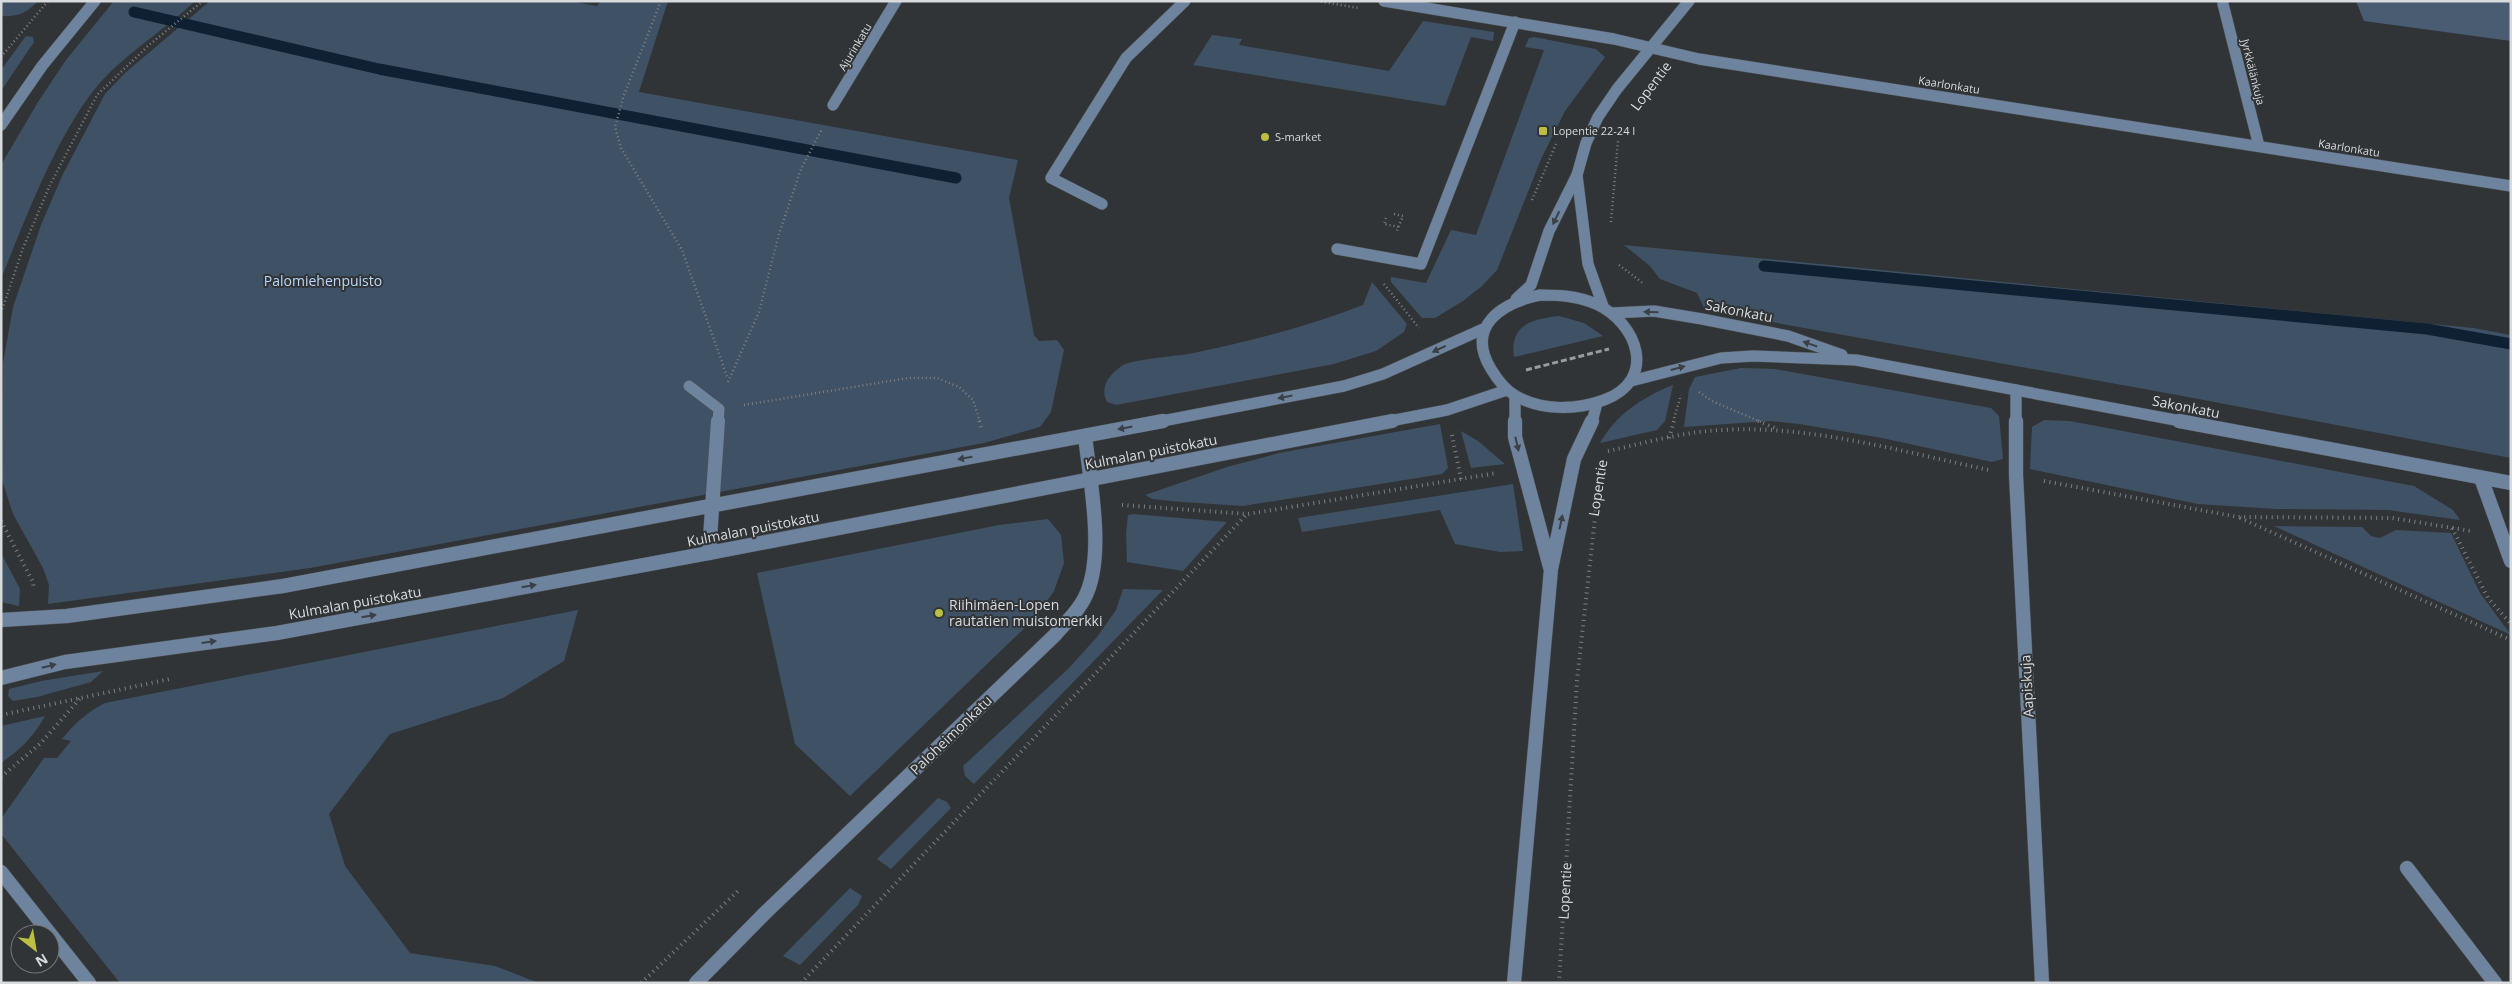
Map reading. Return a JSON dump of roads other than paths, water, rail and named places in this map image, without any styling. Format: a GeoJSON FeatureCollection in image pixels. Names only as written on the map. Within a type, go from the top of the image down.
{"type":"FeatureCollection","features":[{"type":"Feature","properties":{"kind":"street"},"geometry":{"type":"LineString","coordinates":[[1,126],[42,66],[95,1]]}},
{"type":"Feature","properties":{"kind":"street","name":"Ajurinkatu"},"geometry":{"type":"LineString","coordinates":[[833,105],[896,1]]}},
{"type":"Feature","properties":{"kind":"street"},"geometry":{"type":"LineString","coordinates":[[1102,204],[1051,178],[1126,58],[1185,1]]}},
{"type":"Feature","properties":{"kind":"street","name":"Kaarlonkatu"},"geometry":{"type":"LineString","coordinates":[[1384,1],[1652,47],[1699,59],[2511,186]]}},
{"type":"Feature","properties":{"kind":"street","name":"Lopentie"},"geometry":{"type":"LineString","coordinates":[[1514,301],[1532,285],[1549,231],[1577,175],[1586,144],[1598,117],[1617,89],[1689,1]]}},
{"type":"Feature","properties":{"kind":"street","name":"Jyrkkälänkuja"},"geometry":{"type":"LineString","coordinates":[[2223,4],[2259,146]]}},
{"type":"Feature","properties":{"kind":"street"},"geometry":{"type":"LineString","coordinates":[[1337,249],[1421,264],[1515,22]]}},
{"type":"Feature","properties":{"kind":"street","name":"Lopentie"},"geometry":{"type":"LineString","coordinates":[[1577,175],[1588,264],[1607,309]]}},
{"type":"Feature","properties":{"kind":"street"},"geometry":{"type":"LineString","coordinates":[[1554,295],[1607,309],[1630,333],[1636,345],[1638,357],[1631,381],[1611,398],[1579,407],[1551,406],[1527,401],[1511,393],[1488,367],[1481,342],[1484,329],[1495,313],[1514,301],[1527,297],[1554,295]]}},
{"type":"Feature","properties":{"kind":"street","name":"Sakonkatu"},"geometry":{"type":"LineString","coordinates":[[1607,309],[1654,312],[1702,319],[1788,336],[1856,360]]}},
{"type":"Feature","properties":{"kind":"street","name":"Kulmalan puistokatu"},"geometry":{"type":"LineString","coordinates":[[1,620],[66,616],[283,586],[1344,386],[1383,374],[1484,329]]}},
{"type":"Feature","properties":{"kind":"street","name":"Sakonkatu"},"geometry":{"type":"LineString","coordinates":[[1631,381],[1721,358],[1753,356],[1856,360],[2511,483]]}},
{"type":"Feature","properties":{"kind":"street"},"geometry":{"type":"LineString","coordinates":[[689,386],[719,409],[709,553]]}},
{"type":"Feature","properties":{"kind":"street","name":"Aapiskuja"},"geometry":{"type":"LineString","coordinates":[[2016,390],[2016,476],[2042,983]]}},
{"type":"Feature","properties":{"kind":"street","name":"Lopentie"},"geometry":{"type":"LineString","coordinates":[[1511,393],[1515,437],[1551,569]]}},
{"type":"Feature","properties":{"kind":"street","name":"Kulmalan puistokatu"},"geometry":{"type":"LineString","coordinates":[[1,678],[65,662],[277,632],[709,553],[1447,410],[1511,393]]}},
{"type":"Feature","properties":{"kind":"street","name":"Lopentie"},"geometry":{"type":"LineString","coordinates":[[1514,983],[1551,569],[1574,459],[1590,428],[1596,403]]}},
{"type":"Feature","properties":{"kind":"street","name":"Paloheimonkatu"},"geometry":{"type":"LineString","coordinates":[[696,983],[766,912],[1055,635],[1085,597],[1094,556],[1093,506],[1084,436]]}},
{"type":"Feature","properties":{"kind":"street"},"geometry":{"type":"LineString","coordinates":[[2481,478],[2511,561]]}},
{"type":"Feature","properties":{"kind":"street"},"geometry":{"type":"LineString","coordinates":[[2407,868],[2494,983]]}},
{"type":"Feature","properties":{"kind":"street"},"geometry":{"type":"LineString","coordinates":[[1,872],[89,983]]}},
{"type":"Feature","properties":{"kind":"waterway"},"geometry":{"type":"LineString","coordinates":[[134,12],[379,69],[956,178]]}},
{"type":"Feature","properties":{"kind":"waterway"},"geometry":{"type":"LineString","coordinates":[[1764,266],[2427,329],[2511,344]]}},
{"type":"Feature","properties":{"kind":"railway"},"geometry":{"type":"LineString","coordinates":[[1526,370],[1609,349]]}},
{"type":"Feature","properties":{"kind":"place","name":"Lopentie 22-24 I"},"geometry":{"type":"Point","coordinates":[1543,131]}},
{"type":"Feature","properties":{"kind":"place","name":"S-market"},"geometry":{"type":"Point","coordinates":[1265,137]}},
{"type":"Feature","properties":{"kind":"place","name":"Riihimäen-Lopen rautatien muistomerkki"},"geometry":{"type":"Point","coordinates":[939,613]}},
{"type":"Feature","properties":{"kind":"park label","name":"Palomiehenpuisto"},"geometry":{"type":"Point","coordinates":[323,281]}}]}
